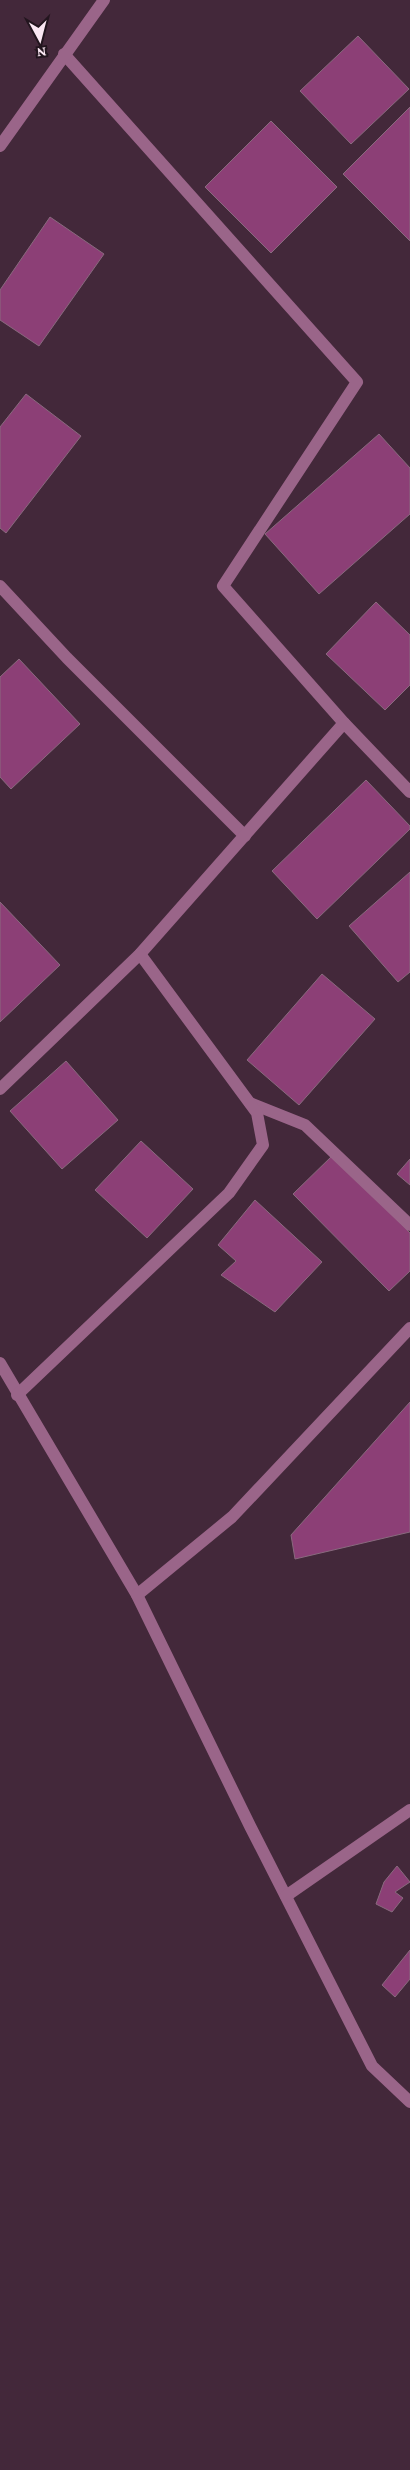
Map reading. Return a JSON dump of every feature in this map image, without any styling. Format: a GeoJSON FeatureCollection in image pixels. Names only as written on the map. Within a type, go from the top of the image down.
{"type":"FeatureCollection","features":[{"type":"Feature","properties":{"kind":"street"},"geometry":{"type":"LineString","coordinates":[[0,146],[104,0]]}},
{"type":"Feature","properties":{"kind":"street"},"geometry":{"type":"LineString","coordinates":[[64,54],[357,382],[223,586],[344,724],[410,792]]}},
{"type":"Feature","properties":{"kind":"street"},"geometry":{"type":"LineString","coordinates":[[0,586],[67,658],[245,836]]}},
{"type":"Feature","properties":{"kind":"street"},"geometry":{"type":"LineString","coordinates":[[0,1088],[140,954],[344,724]]}},
{"type":"Feature","properties":{"kind":"street"},"geometry":{"type":"LineString","coordinates":[[17,1395],[229,1193],[263,1144],[257,1113],[140,954]]}},
{"type":"Feature","properties":{"kind":"street"},"geometry":{"type":"LineString","coordinates":[[250,1103],[305,1124],[410,1225]]}},
{"type":"Feature","properties":{"kind":"street"},"geometry":{"type":"LineString","coordinates":[[137,1595],[232,1517],[410,1328]]}},
{"type":"Feature","properties":{"kind":"street"},"geometry":{"type":"LineString","coordinates":[[0,1363],[17,1395],[137,1595],[372,2066],[410,2102]]}},
{"type":"Feature","properties":{"kind":"street"},"geometry":{"type":"LineString","coordinates":[[286,1896],[410,1810]]}},
{"type":"Feature","properties":{"kind":"building"},"geometry":{"type":"Polygon","coordinates":[[[358,36],[409,89],[351,144],[300,91],[358,36]]]}},
{"type":"Feature","properties":{"kind":"building"},"geometry":{"type":"Polygon","coordinates":[[[410,107],[410,241],[343,174],[410,107]]]}},
{"type":"Feature","properties":{"kind":"building"},"geometry":{"type":"Polygon","coordinates":[[[271,121],[337,187],[271,253],[205,187],[271,121]]]}},
{"type":"Feature","properties":{"kind":"building"},"geometry":{"type":"Polygon","coordinates":[[[50,217],[104,254],[39,346],[0,320],[0,290],[50,217]]]}},
{"type":"Feature","properties":{"kind":"building"},"geometry":{"type":"Polygon","coordinates":[[[26,394],[81,436],[6,533],[0,528],[0,427],[26,394]]]}},
{"type":"Feature","properties":{"kind":"building"},"geometry":{"type":"Polygon","coordinates":[[[379,434],[410,468],[410,514],[319,594],[265,534],[379,434]]]}},
{"type":"Feature","properties":{"kind":"building"},"geometry":{"type":"Polygon","coordinates":[[[376,602],[410,635],[410,685],[385,710],[326,654],[376,602]]]}},
{"type":"Feature","properties":{"kind":"building"},"geometry":{"type":"Polygon","coordinates":[[[19,659],[80,724],[11,789],[0,777],[0,677],[19,659]]]}},
{"type":"Feature","properties":{"kind":"building"},"geometry":{"type":"Polygon","coordinates":[[[366,780],[410,826],[410,829],[317,919],[272,871],[366,780]]]}},
{"type":"Feature","properties":{"kind":"building"},"geometry":{"type":"Polygon","coordinates":[[[410,872],[410,972],[398,982],[349,926],[410,872]]]}},
{"type":"Feature","properties":{"kind":"building"},"geometry":{"type":"Polygon","coordinates":[[[0,902],[60,965],[0,1022],[0,902]]]}},
{"type":"Feature","properties":{"kind":"building"},"geometry":{"type":"Polygon","coordinates":[[[322,974],[375,1019],[299,1105],[247,1060],[322,974]]]}},
{"type":"Feature","properties":{"kind":"building"},"geometry":{"type":"Polygon","coordinates":[[[66,1061],[118,1120],[62,1169],[10,1111],[66,1061]]]}},
{"type":"Feature","properties":{"kind":"building"},"geometry":{"type":"Polygon","coordinates":[[[141,1141],[193,1189],[147,1238],[95,1190],[141,1141]]]}},
{"type":"Feature","properties":{"kind":"building"},"geometry":{"type":"Polygon","coordinates":[[[333,1155],[410,1233],[410,1271],[389,1291],[293,1194],[333,1155]]]}},
{"type":"Feature","properties":{"kind":"building"},"geometry":{"type":"Polygon","coordinates":[[[410,1159],[410,1185],[397,1174],[410,1159]]]}},
{"type":"Feature","properties":{"kind":"building"},"geometry":{"type":"Polygon","coordinates":[[[255,1200],[322,1262],[275,1312],[221,1275],[236,1261],[218,1245],[255,1200]]]}},
{"type":"Feature","properties":{"kind":"building"},"geometry":{"type":"Polygon","coordinates":[[[410,1402],[410,1532],[295,1559],[291,1535],[410,1402]]]}},
{"type":"Feature","properties":{"kind":"building"},"geometry":{"type":"Polygon","coordinates":[[[397,1866],[410,1882],[395,1892],[403,1898],[392,1912],[376,1904],[384,1882],[397,1866]]]}},
{"type":"Feature","properties":{"kind":"building"},"geometry":{"type":"Polygon","coordinates":[[[410,1950],[410,1979],[395,1997],[382,1985],[410,1950]]]}}]}
